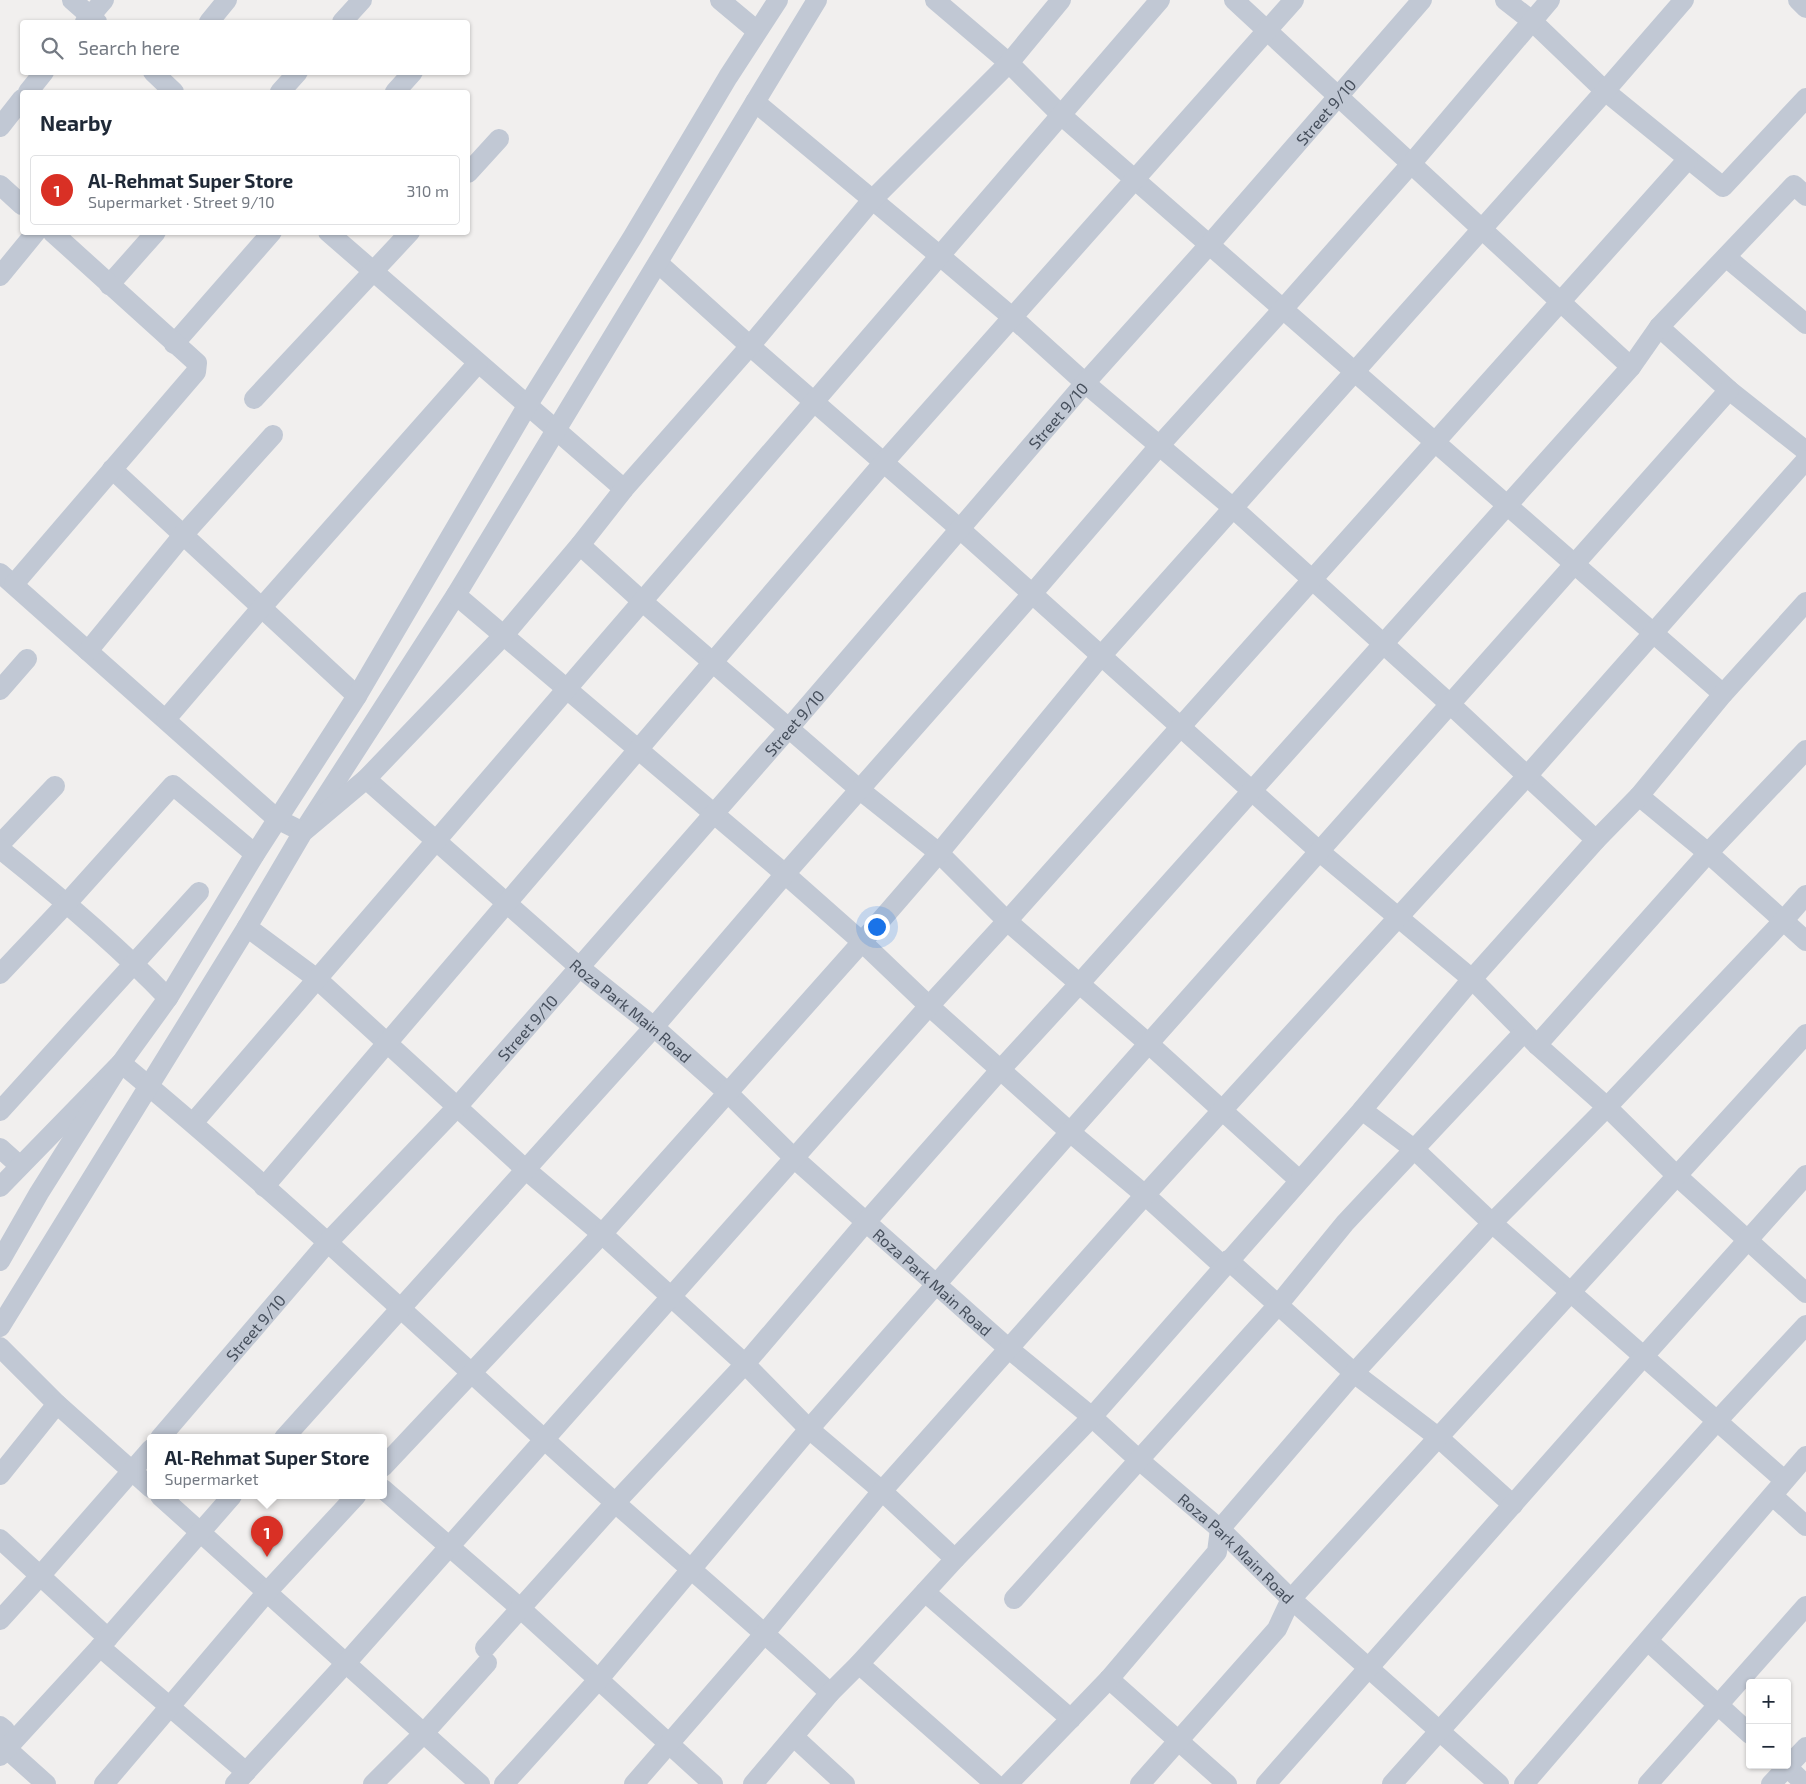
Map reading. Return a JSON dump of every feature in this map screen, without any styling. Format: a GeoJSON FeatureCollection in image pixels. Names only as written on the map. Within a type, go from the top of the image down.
{"type":"FeatureCollection","features":[{"type":"Feature","properties":{"kind":"street"},"geometry":{"type":"LineString","coordinates":[[72,0],[91,20],[104,0]]}},
{"type":"Feature","properties":{"kind":"street"},"geometry":{"type":"LineString","coordinates":[[211,20],[227,0]]}},
{"type":"Feature","properties":{"kind":"street"},"geometry":{"type":"LineString","coordinates":[[344,20],[362,0]]}},
{"type":"Feature","properties":{"kind":"street"},"geometry":{"type":"LineString","coordinates":[[720,0],[758,31]]}},
{"type":"Feature","properties":{"kind":"street"},"geometry":{"type":"LineString","coordinates":[[0,1260],[39,1192],[121,1063],[168,998],[255,854],[357,696],[528,406],[778,0]]}},
{"type":"Feature","properties":{"kind":"street"},"geometry":{"type":"LineString","coordinates":[[0,1327],[247,927],[303,832],[456,595],[817,0]]}},
{"type":"Feature","properties":{"kind":"street"},"geometry":{"type":"LineString","coordinates":[[935,0],[1009,63],[1061,115],[1723,694]]}},
{"type":"Feature","properties":{"kind":"street"},"geometry":{"type":"LineString","coordinates":[[303,832],[366,778],[504,635],[580,545],[624,489],[750,346],[872,200],[1009,63],[1061,0]]}},
{"type":"Feature","properties":{"kind":"street"},"geometry":{"type":"LineString","coordinates":[[193,1123],[816,402],[1160,0]]}},
{"type":"Feature","properties":{"kind":"street"},"geometry":{"type":"LineString","coordinates":[[1234,0],[1631,367]]}},
{"type":"Feature","properties":{"kind":"street"},"geometry":{"type":"LineString","coordinates":[[264,1187],[884,462],[1294,0]]}},
{"type":"Feature","properties":{"kind":"street","name":"Street 9/10"},"geometry":{"type":"LineString","coordinates":[[163,1434],[328,1242],[457,1108],[960,530],[1085,383],[1422,0]]}},
{"type":"Feature","properties":{"kind":"street"},"geometry":{"type":"LineString","coordinates":[[1506,0],[1532,21],[1605,91],[1723,187],[1806,98]]}},
{"type":"Feature","properties":{"kind":"street"},"geometry":{"type":"LineString","coordinates":[[288,1434],[654,1026],[1159,446],[1411,164],[1550,0]]}},
{"type":"Feature","properties":{"kind":"street"},"geometry":{"type":"LineString","coordinates":[[387,1463],[602,1234],[862,942],[1101,656],[1684,0]]}},
{"type":"Feature","properties":{"kind":"street"},"geometry":{"type":"LineString","coordinates":[[1798,0],[1806,8]]}},
{"type":"Feature","properties":{"kind":"street"},"geometry":{"type":"LineString","coordinates":[[30,90],[42,75]]}},
{"type":"Feature","properties":{"kind":"street"},"geometry":{"type":"LineString","coordinates":[[282,90],[295,75]]}},
{"type":"Feature","properties":{"kind":"street"},"geometry":{"type":"LineString","coordinates":[[397,90],[410,75]]}},
{"type":"Feature","properties":{"kind":"street"},"geometry":{"type":"LineString","coordinates":[[0,127],[20,102]]}},
{"type":"Feature","properties":{"kind":"street"},"geometry":{"type":"LineString","coordinates":[[755,102],[1012,317],[1085,383],[1233,508],[1596,840]]}},
{"type":"Feature","properties":{"kind":"street"},"geometry":{"type":"LineString","coordinates":[[470,170],[499,140]]}},
{"type":"Feature","properties":{"kind":"street"},"geometry":{"type":"LineString","coordinates":[[0,1539],[40,1576],[170,1706],[240,1780],[795,1159],[929,1006],[1688,159]]}},
{"type":"Feature","properties":{"kind":"street"},"geometry":{"type":"LineString","coordinates":[[0,185],[20,203]]}},
{"type":"Feature","properties":{"kind":"street"},"geometry":{"type":"LineString","coordinates":[[373,1784],[424,1733],[486,1656],[520,1608],[745,1364],[866,1222],[1001,1069],[1631,367],[1659,327],[1794,186],[1806,196]]}},
{"type":"Feature","properties":{"kind":"street"},"geometry":{"type":"LineString","coordinates":[[0,276],[34,235]]}},
{"type":"Feature","properties":{"kind":"street"},"geometry":{"type":"LineString","coordinates":[[55,235],[197,363],[196,372],[112,469],[7,578],[277,819],[303,832]]}},
{"type":"Feature","properties":{"kind":"street"},"geometry":{"type":"LineString","coordinates":[[109,284],[153,235]]}},
{"type":"Feature","properties":{"kind":"street"},"geometry":{"type":"LineString","coordinates":[[174,344],[269,235]]}},
{"type":"Feature","properties":{"kind":"street"},"geometry":{"type":"LineString","coordinates":[[331,235],[624,489]]}},
{"type":"Feature","properties":{"kind":"street"},"geometry":{"type":"LineString","coordinates":[[254,398],[407,235]]}},
{"type":"Feature","properties":{"kind":"street"},"geometry":{"type":"LineString","coordinates":[[1726,257],[1806,324]]}},
{"type":"Feature","properties":{"kind":"street"},"geometry":{"type":"LineString","coordinates":[[658,263],[884,462],[1320,852],[1399,916],[1472,979],[1531,1038],[1607,1107],[1677,1176],[1806,1293]]}},
{"type":"Feature","properties":{"kind":"street"},"geometry":{"type":"LineString","coordinates":[[1659,327],[1729,390],[1806,451]]}},
{"type":"Feature","properties":{"kind":"street"},"geometry":{"type":"LineString","coordinates":[[166,720],[262,607],[478,363]]}},
{"type":"Feature","properties":{"kind":"street"},"geometry":{"type":"LineString","coordinates":[[504,1784],[598,1680],[809,1429],[1729,390]]}},
{"type":"Feature","properties":{"kind":"street"},"geometry":{"type":"LineString","coordinates":[[88,651],[183,535],[273,435]]}},
{"type":"Feature","properties":{"kind":"street"},"geometry":{"type":"LineString","coordinates":[[634,1784],[765,1633],[882,1491],[1145,1195],[1527,776],[1806,460]]}},
{"type":"Feature","properties":{"kind":"street"},"geometry":{"type":"LineString","coordinates":[[112,469],[357,696]]}},
{"type":"Feature","properties":{"kind":"street"},"geometry":{"type":"LineString","coordinates":[[580,545],[860,790],[938,853],[1007,921],[1150,1044],[1299,1180]]}},
{"type":"Feature","properties":{"kind":"street"},"geometry":{"type":"LineString","coordinates":[[456,595],[785,874],[1070,1132],[1278,1305],[1354,1373],[1439,1438],[1513,1505]]}},
{"type":"Feature","properties":{"kind":"street"},"geometry":{"type":"LineString","coordinates":[[752,1784],[830,1693],[955,1559],[1092,1417],[1362,1110],[1472,979],[1596,840],[1639,796],[1723,694],[1806,602]]}},
{"type":"Feature","properties":{"kind":"street"},"geometry":{"type":"LineString","coordinates":[[0,690],[27,660]]}},
{"type":"Feature","properties":{"kind":"street"},"geometry":{"type":"LineString","coordinates":[[1014,1599],[1278,1305],[1345,1223],[1415,1150],[1531,1038],[1806,750]]}},
{"type":"Feature","properties":{"kind":"street","name":"Roza Park Main Road"},"geometry":{"type":"LineString","coordinates":[[366,778],[580,967],[654,1026],[728,1093],[795,1159],[1009,1349],[1092,1417],[1220,1529],[1291,1599],[1499,1784]]}},
{"type":"Feature","properties":{"kind":"street"},"geometry":{"type":"LineString","coordinates":[[0,974],[67,903],[172,785],[255,854]]}},
{"type":"Feature","properties":{"kind":"street"},"geometry":{"type":"LineString","coordinates":[[0,844],[56,786]]}},
{"type":"Feature","properties":{"kind":"street"},"geometry":{"type":"LineString","coordinates":[[1639,796],[1708,853],[1806,941]]}},
{"type":"Feature","properties":{"kind":"street"},"geometry":{"type":"LineString","coordinates":[[0,849],[67,903],[135,963],[168,998]]}},
{"type":"Feature","properties":{"kind":"street"},"geometry":{"type":"LineString","coordinates":[[0,1111],[199,892]]}},
{"type":"Feature","properties":{"kind":"street"},"geometry":{"type":"LineString","coordinates":[[1008,1784],[1110,1679],[1217,1552],[1220,1529],[1354,1373],[1492,1223],[1607,1107],[1784,921],[1806,895]]}},
{"type":"Feature","properties":{"kind":"street"},"geometry":{"type":"LineString","coordinates":[[247,927],[316,979],[525,1169],[602,1234],[670,1298],[745,1364],[809,1429],[882,1491],[955,1559]]}},
{"type":"Feature","properties":{"kind":"street"},"geometry":{"type":"LineString","coordinates":[[1140,1784],[1277,1629],[1291,1599],[1806,1034]]}},
{"type":"Feature","properties":{"kind":"street"},"geometry":{"type":"LineString","coordinates":[[121,1063],[193,1123],[328,1242],[615,1503],[765,1633],[830,1693]]}},
{"type":"Feature","properties":{"kind":"street"},"geometry":{"type":"LineString","coordinates":[[0,1187],[121,1063]]}},
{"type":"Feature","properties":{"kind":"street"},"geometry":{"type":"LineString","coordinates":[[1362,1110],[1415,1150],[1492,1223],[1717,1421],[1778,1488],[1806,1526]]}},
{"type":"Feature","properties":{"kind":"street"},"geometry":{"type":"LineString","coordinates":[[0,1148],[20,1166]]}},
{"type":"Feature","properties":{"kind":"street"},"geometry":{"type":"LineString","coordinates":[[1266,1784],[1644,1356],[1806,1176]]}},
{"type":"Feature","properties":{"kind":"street"},"geometry":{"type":"LineString","coordinates":[[1392,1784],[1717,1421],[1806,1325]]}},
{"type":"Feature","properties":{"kind":"street"},"geometry":{"type":"LineString","coordinates":[[0,1347],[57,1404],[147,1484]]}},
{"type":"Feature","properties":{"kind":"street"},"geometry":{"type":"LineString","coordinates":[[0,1475],[57,1404]]}},
{"type":"Feature","properties":{"kind":"street"},"geometry":{"type":"LineString","coordinates":[[0,1620],[147,1454]]}},
{"type":"Feature","properties":{"kind":"street"},"geometry":{"type":"LineString","coordinates":[[1524,1784],[1806,1456]]}},
{"type":"Feature","properties":{"kind":"street"},"geometry":{"type":"LineString","coordinates":[[387,1492],[520,1608],[713,1784]]}},
{"type":"Feature","properties":{"kind":"street"},"geometry":{"type":"LineString","coordinates":[[163,1499],[480,1784]]}},
{"type":"Feature","properties":{"kind":"street"},"geometry":{"type":"LineString","coordinates":[[4,1752],[104,1642],[229,1499]]}},
{"type":"Feature","properties":{"kind":"street"},"geometry":{"type":"LineString","coordinates":[[104,1784],[267,1592],[353,1499]]}},
{"type":"Feature","properties":{"kind":"street"},"geometry":{"type":"LineString","coordinates":[[926,1592],[1070,1719]]}},
{"type":"Feature","properties":{"kind":"street"},"geometry":{"type":"LineString","coordinates":[[1648,1784],[1806,1606]]}},
{"type":"Feature","properties":{"kind":"street"},"geometry":{"type":"LineString","coordinates":[[1648,1640],[1746,1730]]}},
{"type":"Feature","properties":{"kind":"street"},"geometry":{"type":"LineString","coordinates":[[859,1664],[995,1784]]}},
{"type":"Feature","properties":{"kind":"street"},"geometry":{"type":"LineString","coordinates":[[1110,1679],[1227,1784]]}},
{"type":"Feature","properties":{"kind":"street"},"geometry":{"type":"LineString","coordinates":[[0,1726],[5,1730],[4,1752]]}},
{"type":"Feature","properties":{"kind":"street"},"geometry":{"type":"LineString","coordinates":[[794,1737],[845,1784]]}},
{"type":"Feature","properties":{"kind":"street"},"geometry":{"type":"LineString","coordinates":[[1791,1761],[1806,1747]]}},
{"type":"Feature","properties":{"kind":"street"},"geometry":{"type":"LineString","coordinates":[[4,1752],[46,1784]]}},
{"type":"Feature","properties":{"kind":"street"},"geometry":{"type":"LineString","coordinates":[[1771,1784],[1784,1769]]}},
{"type":"Feature","properties":{"kind":"street"},"geometry":{"type":"LineString","coordinates":[[1789,1769],[1805,1784]]}},
{"type":"Feature","properties":{"kind":"place","name":"Al-Rehmat Super Store"},"geometry":{"type":"Point","coordinates":[267,1557]}}]}
